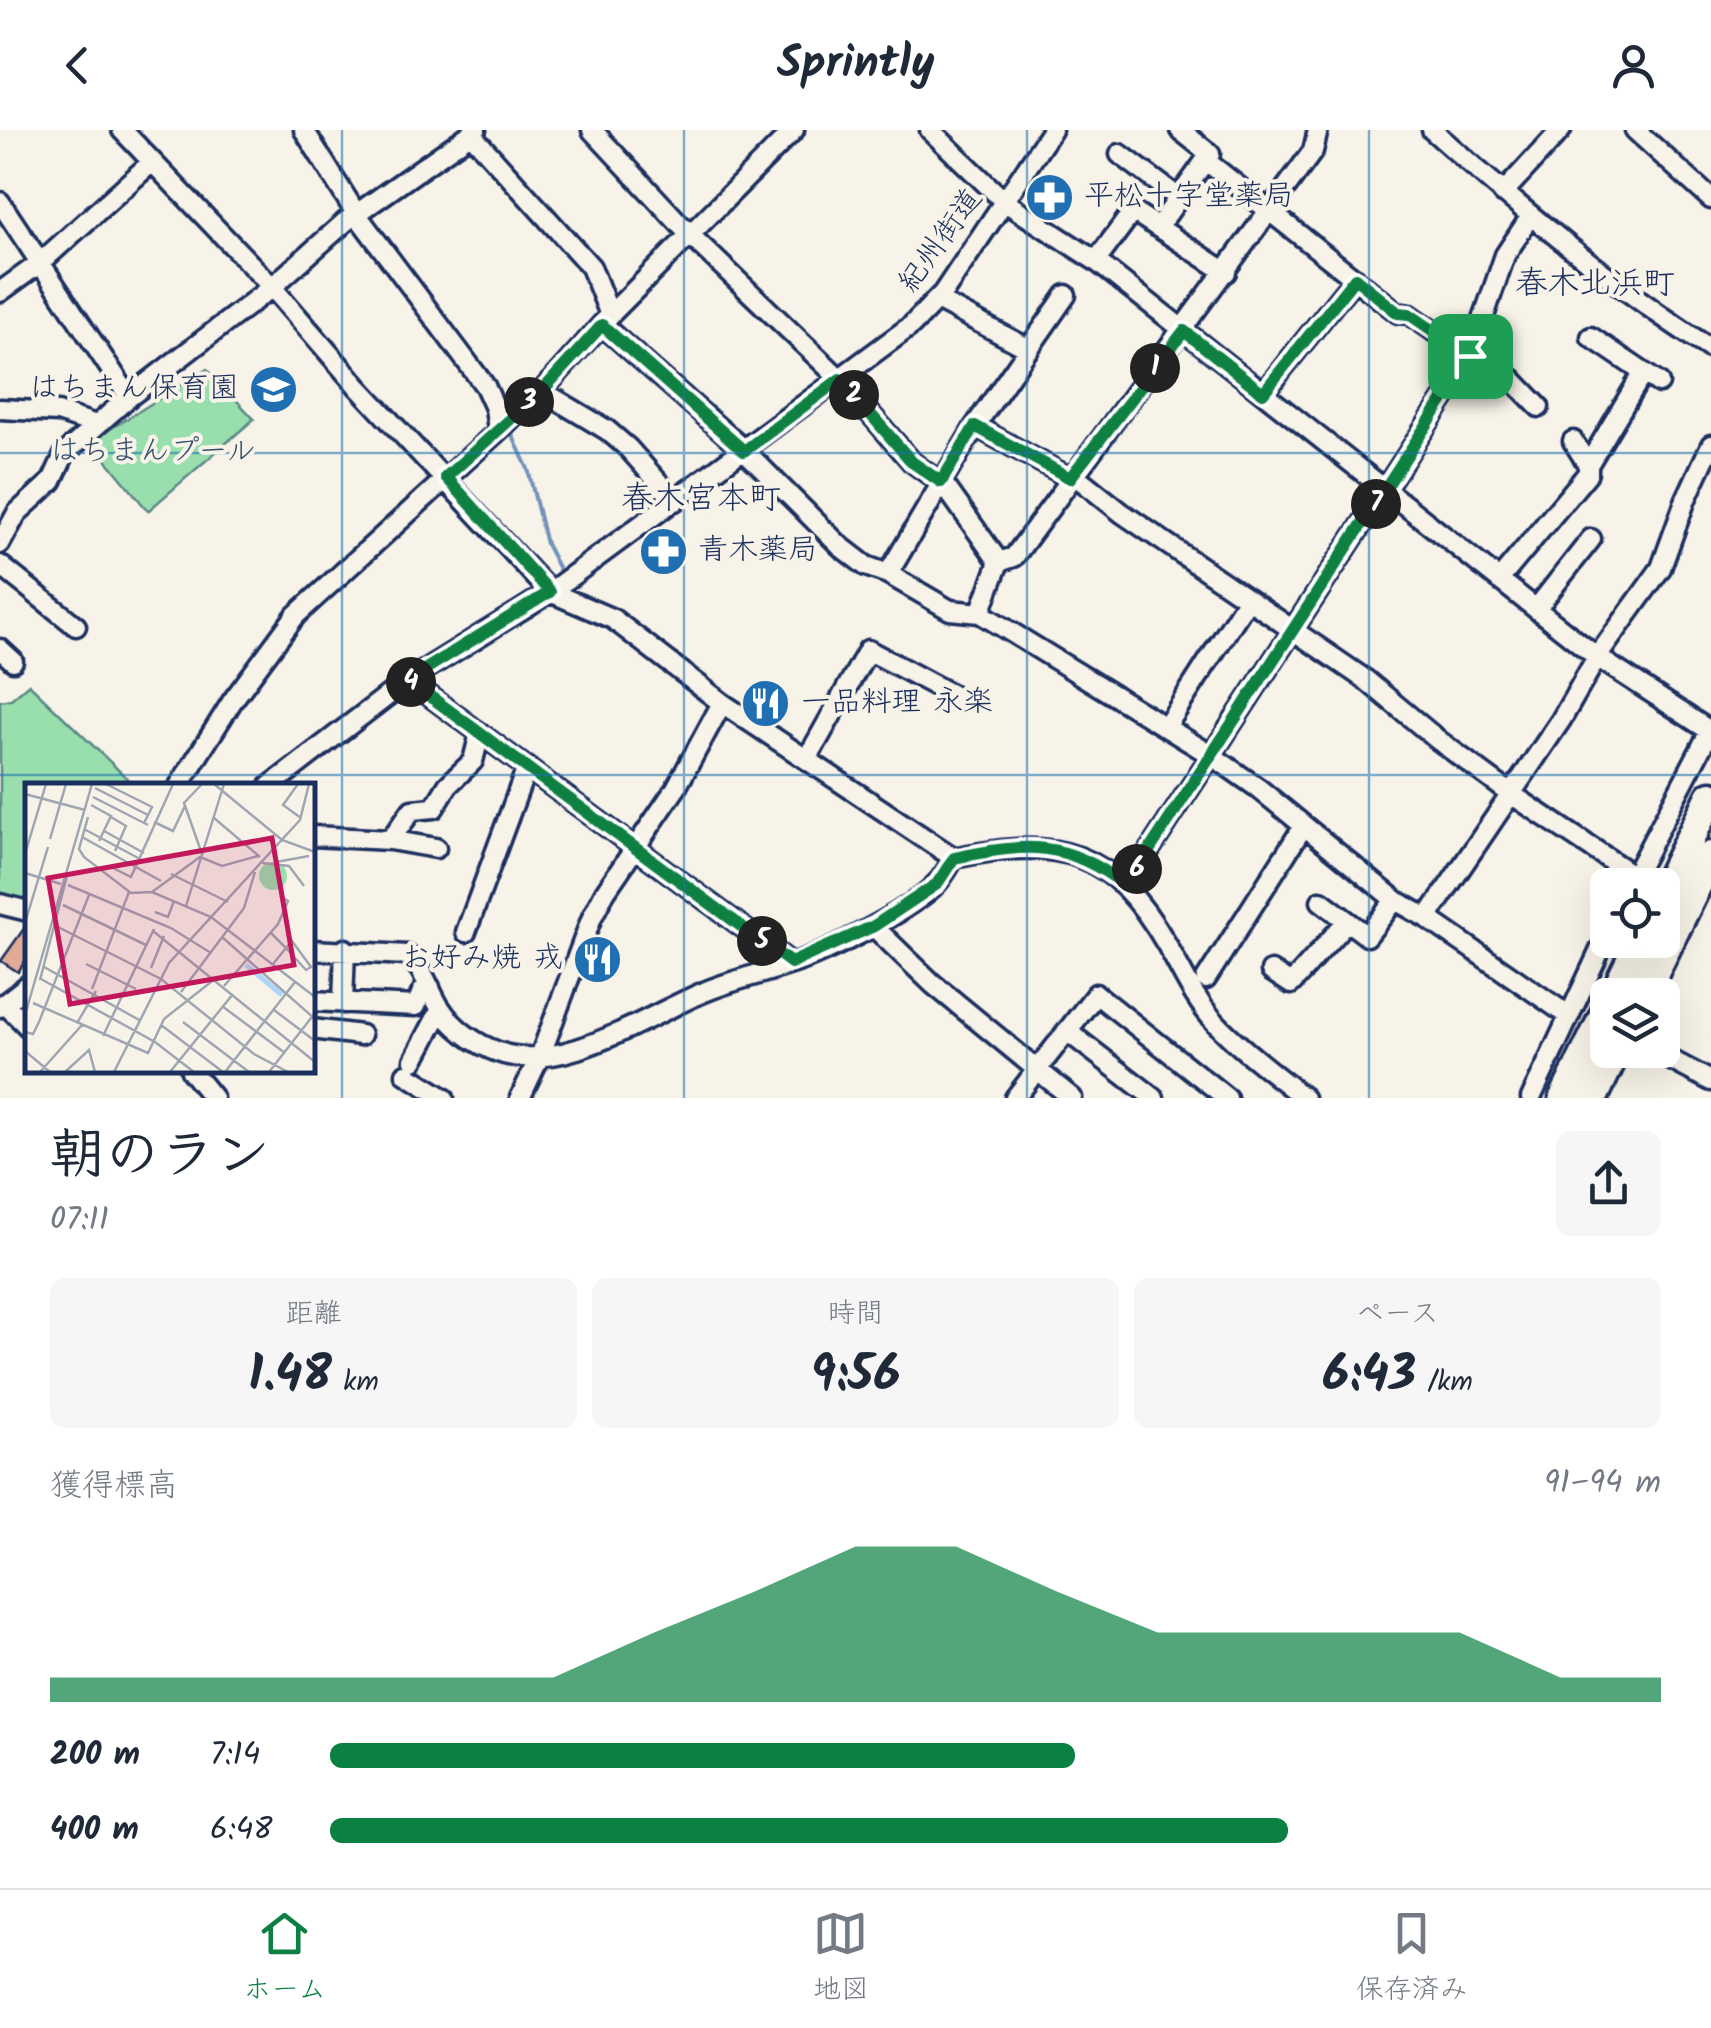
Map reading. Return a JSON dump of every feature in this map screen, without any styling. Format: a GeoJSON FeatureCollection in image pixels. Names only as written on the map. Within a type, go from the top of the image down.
{"type":"FeatureCollection","features":[{"type":"Feature","properties":{"kind":"main road"},"geometry":{"type":"LineString","coordinates":[[1675,868],[1711,796]]}},
{"type":"Feature","properties":{"kind":"main road"},"geometry":{"type":"LineString","coordinates":[[1651,978],[1711,856]]}},
{"type":"Feature","properties":{"kind":"main road"},"geometry":{"type":"LineString","coordinates":[[1564,1098],[1590,1045]]}},
{"type":"Feature","properties":{"kind":"main road"},"geometry":{"type":"LineString","coordinates":[[1593,1098],[1607,1068]]}},
{"type":"Feature","properties":{"kind":"street"},"geometry":{"type":"LineString","coordinates":[[122,130],[272,287],[550,592],[613,620],[722,703],[954,858],[1028,846],[1086,858],[1126,886],[1152,920],[1215,1023],[1304,1098]]}},
{"type":"Feature","properties":{"kind":"street"},"geometry":{"type":"LineString","coordinates":[[304,130],[357,214],[484,386],[495,408],[498,430]]}},
{"type":"Feature","properties":{"kind":"street"},"geometry":{"type":"LineString","coordinates":[[182,783],[233,700],[296,615],[542,391],[606,320],[794,130]]}},
{"type":"Feature","properties":{"kind":"street"},"geometry":{"type":"LineString","coordinates":[[930,130],[1005,202],[1096,261],[1597,657],[1710,730],[1639,868]]}},
{"type":"Feature","properties":{"kind":"street","name":"紀州街道"},"geometry":{"type":"LineString","coordinates":[[274,783],[408,680],[550,592],[912,325],[937,300],[1052,130]]}},
{"type":"Feature","properties":{"kind":"street"},"geometry":{"type":"LineString","coordinates":[[1158,228],[1210,154],[1180,130]]}},
{"type":"Feature","properties":{"kind":"street"},"geometry":{"type":"LineString","coordinates":[[999,562],[1014,557],[1184,331],[1313,151],[1318,130]]}},
{"type":"Feature","properties":{"kind":"street"},"geometry":{"type":"LineString","coordinates":[[1432,130],[1531,216],[1711,349]]}},
{"type":"Feature","properties":{"kind":"street"},"geometry":{"type":"LineString","coordinates":[[1503,193],[1561,130]]}},
{"type":"Feature","properties":{"kind":"street"},"geometry":{"type":"LineString","coordinates":[[1635,130],[1711,199]]}},
{"type":"Feature","properties":{"kind":"street"},"geometry":{"type":"LineString","coordinates":[[597,131],[690,235],[840,379],[912,462],[941,482],[999,562]]}},
{"type":"Feature","properties":{"kind":"street"},"geometry":{"type":"LineString","coordinates":[[0,544],[17,513],[52,481],[65,454],[129,396],[272,287],[357,214],[473,132],[591,267],[606,320],[840,546],[866,566],[888,574],[950,610],[980,613],[1211,754],[1395,900],[1569,1016]]}},
{"type":"Feature","properties":{"kind":"street"},"geometry":{"type":"LineString","coordinates":[[1120,154],[1179,198]]}},
{"type":"Feature","properties":{"kind":"street"},"geometry":{"type":"LineString","coordinates":[[1205,160],[1398,313],[1409,314],[1512,379],[1539,407]]}},
{"type":"Feature","properties":{"kind":"street"},"geometry":{"type":"LineString","coordinates":[[0,292],[40,264],[152,162]]}},
{"type":"Feature","properties":{"kind":"street"},"geometry":{"type":"LineString","coordinates":[[0,202],[129,396]]}},
{"type":"Feature","properties":{"kind":"street"},"geometry":{"type":"LineString","coordinates":[[1096,261],[1133,211],[1226,272]]}},
{"type":"Feature","properties":{"kind":"street"},"geometry":{"type":"LineString","coordinates":[[1126,886],[1470,356],[1504,256],[1531,216]]}},
{"type":"Feature","properties":{"kind":"street"},"geometry":{"type":"LineString","coordinates":[[1263,393],[1355,278]]}},
{"type":"Feature","properties":{"kind":"street"},"geometry":{"type":"LineString","coordinates":[[888,574],[975,426],[1066,295]]}},
{"type":"Feature","properties":{"kind":"street"},"geometry":{"type":"LineString","coordinates":[[937,300],[1029,349]]}},
{"type":"Feature","properties":{"kind":"street"},"geometry":{"type":"LineString","coordinates":[[1588,465],[1651,378],[1590,337]]}},
{"type":"Feature","properties":{"kind":"street"},"geometry":{"type":"LineString","coordinates":[[542,391],[607,430],[676,501]]}},
{"type":"Feature","properties":{"kind":"street"},"geometry":{"type":"LineString","coordinates":[[0,409],[58,412],[96,426]]}},
{"type":"Feature","properties":{"kind":"street"},"geometry":{"type":"LineString","coordinates":[[975,426],[1072,476],[1294,628],[1366,680],[1438,740],[1614,868]]}},
{"type":"Feature","properties":{"kind":"street"},"geometry":{"type":"LineString","coordinates":[[1499,580],[1588,472],[1588,465],[1573,441]]}},
{"type":"Feature","properties":{"kind":"street"},"geometry":{"type":"LineString","coordinates":[[1427,918],[1561,720],[1597,657],[1662,568],[1686,498],[1711,444]]}},
{"type":"Feature","properties":{"kind":"street"},"geometry":{"type":"LineString","coordinates":[[1536,609],[1591,539]]}},
{"type":"Feature","properties":{"kind":"street"},"geometry":{"type":"LineString","coordinates":[[980,613],[999,562]]}},
{"type":"Feature","properties":{"kind":"street"},"geometry":{"type":"LineString","coordinates":[[0,565],[76,626]]}},
{"type":"Feature","properties":{"kind":"street"},"geometry":{"type":"LineString","coordinates":[[1166,727],[1248,598]]}},
{"type":"Feature","properties":{"kind":"street"},"geometry":{"type":"LineString","coordinates":[[806,759],[868,650],[960,699]]}},
{"type":"Feature","properties":{"kind":"street"},"geometry":{"type":"LineString","coordinates":[[408,680],[791,963]]}},
{"type":"Feature","properties":{"kind":"street"},"geometry":{"type":"LineString","coordinates":[[520,1098],[541,1054],[592,917],[676,788],[722,703]]}},
{"type":"Feature","properties":{"kind":"street"},"geometry":{"type":"LineString","coordinates":[[390,840],[412,810],[434,808],[448,785],[473,761],[480,732]]}},
{"type":"Feature","properties":{"kind":"street"},"geometry":{"type":"LineString","coordinates":[[466,932],[528,767]]}},
{"type":"Feature","properties":{"kind":"street"},"geometry":{"type":"LineString","coordinates":[[1206,978],[1303,828]]}},
{"type":"Feature","properties":{"kind":"street"},"geometry":{"type":"LineString","coordinates":[[315,836],[390,840],[436,848]]}},
{"type":"Feature","properties":{"kind":"street"},"geometry":{"type":"LineString","coordinates":[[315,950],[407,955],[418,963],[440,1009],[464,1035],[498,1052],[523,1058],[556,1056],[590,1045],[706,991],[791,963],[874,926],[937,884],[954,858]]}},
{"type":"Feature","properties":{"kind":"street"},"geometry":{"type":"LineString","coordinates":[[1320,902],[1368,936],[1395,900]]}},
{"type":"Feature","properties":{"kind":"street"},"geometry":{"type":"LineString","coordinates":[[0,904],[25,911]]}},
{"type":"Feature","properties":{"kind":"street"},"geometry":{"type":"LineString","coordinates":[[0,914],[25,912]]}},
{"type":"Feature","properties":{"kind":"street"},"geometry":{"type":"LineString","coordinates":[[1271,971],[1290,984],[1347,921]]}},
{"type":"Feature","properties":{"kind":"street"},"geometry":{"type":"LineString","coordinates":[[874,926],[933,984],[1072,1098]]}},
{"type":"Feature","properties":{"kind":"street"},"geometry":{"type":"LineString","coordinates":[[344,1003],[345,949]]}},
{"type":"Feature","properties":{"kind":"street"},"geometry":{"type":"LineString","coordinates":[[1530,1098],[1596,958]]}},
{"type":"Feature","properties":{"kind":"street"},"geometry":{"type":"LineString","coordinates":[[25,987],[2,1005],[25,1024]]}},
{"type":"Feature","properties":{"kind":"street"},"geometry":{"type":"LineString","coordinates":[[315,1001],[416,1006],[422,992],[430,987]]}},
{"type":"Feature","properties":{"kind":"street"},"geometry":{"type":"LineString","coordinates":[[1015,1098],[1096,994],[1227,1098]]}},
{"type":"Feature","properties":{"kind":"street"},"geometry":{"type":"LineString","coordinates":[[440,1009],[410,1067],[444,1098]]}},
{"type":"Feature","properties":{"kind":"street"},"geometry":{"type":"LineString","coordinates":[[315,1029],[361,1034]]}},
{"type":"Feature","properties":{"kind":"street"},"geometry":{"type":"LineString","coordinates":[[1067,1030],[1154,1098]]}},
{"type":"Feature","properties":{"kind":"street"},"geometry":{"type":"LineString","coordinates":[[1680,1064],[1711,1080]]}},
{"type":"Feature","properties":{"kind":"street"},"geometry":{"type":"LineString","coordinates":[[193,1073],[214,1098]]}},
{"type":"Feature","properties":{"kind":"street"},"geometry":{"type":"LineString","coordinates":[[532,1074],[538,1098]]}},
{"type":"Feature","properties":{"kind":"green space","name":"はちまんプール"},"geometry":{"type":"Polygon","coordinates":[[[207,369],[254,419],[148,511],[91,441],[207,369]]]}},
{"type":"Feature","properties":{"kind":"green space"},"geometry":{"type":"Polygon","coordinates":[[[29,684],[132,783],[25,783],[25,901],[0,899],[0,701],[11,699],[29,684]]]}},
{"type":"Feature","properties":{"kind":"building"},"geometry":{"type":"Polygon","coordinates":[[[25,927],[25,962],[18,972],[1,961],[25,927]]]}},
{"type":"Feature","properties":{"kind":"waterway"},"geometry":{"type":"LineString","coordinates":[[510,430],[528,469],[546,544],[561,573]]}},
{"type":"Feature","properties":{"kind":"place","name":"平松十字堂薬局"},"geometry":{"type":"Point","coordinates":[1049,197]}},
{"type":"Feature","properties":{"kind":"place","name":"はちまん保育園"},"geometry":{"type":"Point","coordinates":[274,389]}},
{"type":"Feature","properties":{"kind":"place","name":"青木薬局"},"geometry":{"type":"Point","coordinates":[663,551]}},
{"type":"Feature","properties":{"kind":"place","name":"一品料理 永楽"},"geometry":{"type":"Point","coordinates":[766,703]}},
{"type":"Feature","properties":{"kind":"place","name":"お好み焼 戎"},"geometry":{"type":"Point","coordinates":[598,959]}},
{"type":"Feature","properties":{"kind":"district","name":"春木北浜町"},"geometry":{"type":"Point","coordinates":[1595,284]}},
{"type":"Feature","properties":{"kind":"district","name":"春木宮本町"},"geometry":{"type":"Point","coordinates":[701,499]}},
{"type":"Feature","properties":{"kind":"route"},"geometry":{"type":"LineString","coordinates":[[1355,278],[1398,313],[1409,314],[1470,356],[1126,886],[1086,858],[1028,846],[954,858],[937,884],[874,926],[791,963],[408,680],[550,592],[446,477],[542,391],[602,325],[744,451],[840,379],[912,462],[941,482],[975,426],[1070,478],[1184,331],[1263,393],[1355,278]]}}]}
